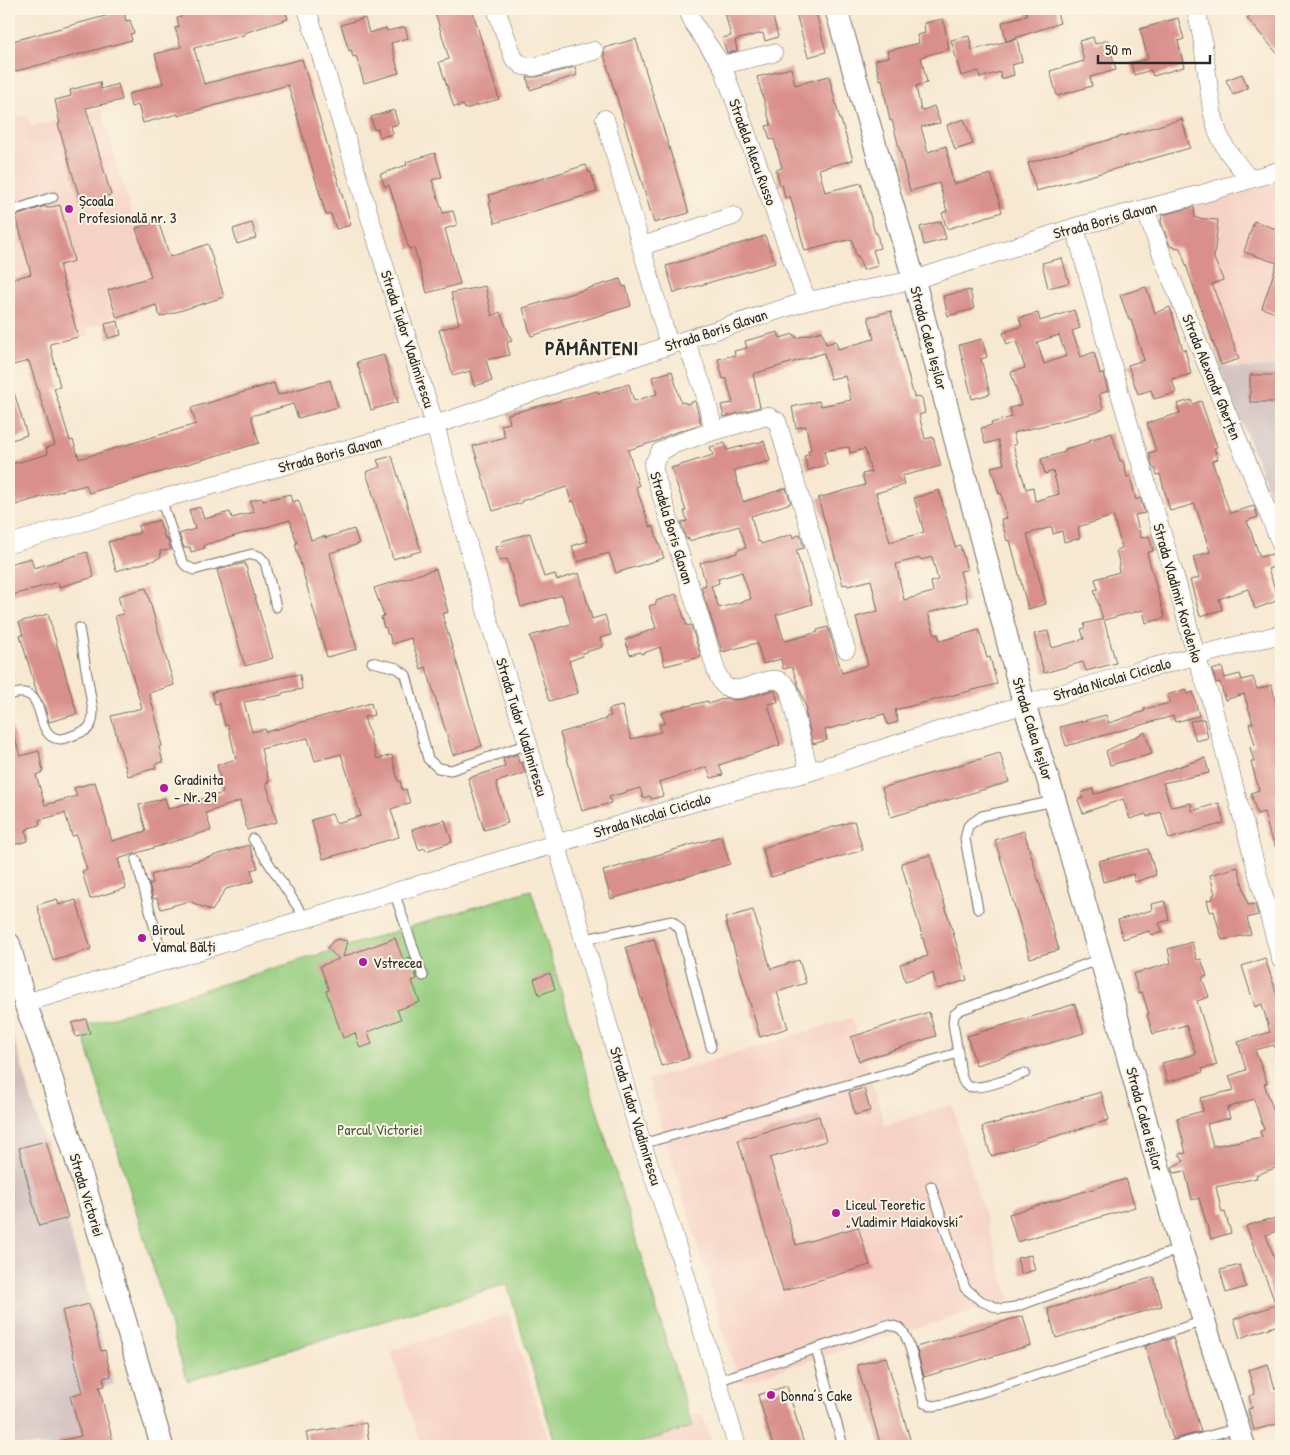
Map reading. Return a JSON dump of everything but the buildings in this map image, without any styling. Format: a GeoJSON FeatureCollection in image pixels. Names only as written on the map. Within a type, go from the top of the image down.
{"type":"FeatureCollection","features":[{"type":"Feature","properties":{"kind":"street","name":"Strada Tudor Vladimirescu"},"geometry":{"type":"LineString","coordinates":[[307,9],[435,425],[487,614],[528,744],[642,1144],[673,1233],[737,1446]]}},
{"type":"Feature","properties":{"kind":"street"},"geometry":{"type":"LineString","coordinates":[[496,9],[514,59],[523,66],[534,67],[594,51]]}},
{"type":"Feature","properties":{"kind":"street","name":"Stradela Alecu Russo"},"geometry":{"type":"LineString","coordinates":[[686,9],[722,66],[807,301]]}},
{"type":"Feature","properties":{"kind":"street","name":"Strada Calea Ieșilor"},"geometry":{"type":"LineString","coordinates":[[836,9],[914,280],[1024,704],[1055,801],[1101,958],[1181,1248],[1241,1437]]}},
{"type":"Feature","properties":{"kind":"street"},"geometry":{"type":"LineString","coordinates":[[1196,9],[1202,37],[1212,111],[1218,132],[1226,149],[1250,179]]}},
{"type":"Feature","properties":{"kind":"street"},"geometry":{"type":"LineString","coordinates":[[722,66],[773,53]]}},
{"type":"Feature","properties":{"kind":"street"},"geometry":{"type":"LineString","coordinates":[[605,119],[642,246],[677,342],[704,390],[714,431]]}},
{"type":"Feature","properties":{"kind":"street","name":"Strada Boris Glavan"},"geometry":{"type":"LineString","coordinates":[[9,544],[161,499],[435,425],[677,342],[807,301],[914,280],[1075,227],[1281,170]]}},
{"type":"Feature","properties":{"kind":"street","name":"Strada Alexandr Gherțen"},"geometry":{"type":"LineString","coordinates":[[1145,209],[1174,286],[1281,544]]}},
{"type":"Feature","properties":{"kind":"street"},"geometry":{"type":"LineString","coordinates":[[642,246],[733,216]]}},
{"type":"Feature","properties":{"kind":"street","name":"Strada Vladimir Korolenko"},"geometry":{"type":"LineString","coordinates":[[1075,227],[1120,394],[1178,588],[1196,656],[1210,697],[1281,960]]}},
{"type":"Feature","properties":{"kind":"street","name":"Stradela Boris Glavan"},"geometry":{"type":"LineString","coordinates":[[809,772],[789,690],[785,683],[781,680],[774,680],[736,689],[722,685],[656,478],[653,465],[660,452],[672,445],[767,416],[777,420],[846,649]]}},
{"type":"Feature","properties":{"kind":"street","name":"Strada Nicolai Cicicalo"},"geometry":{"type":"LineString","coordinates":[[25,1003],[722,794],[809,772],[1024,704],[1281,634]]}},
{"type":"Feature","properties":{"kind":"street","name":"Strada Victoriei"},"geometry":{"type":"LineString","coordinates":[[9,944],[25,1003],[43,1051],[162,1446]]}},
{"type":"Feature","properties":{"kind":"lane"},"geometry":{"type":"LineString","coordinates":[[9,212],[53,197]]}},
{"type":"Feature","properties":{"kind":"lane"},"geometry":{"type":"LineString","coordinates":[[161,499],[181,559],[185,565],[194,570],[252,554],[258,556],[265,562],[276,607]]}},
{"type":"Feature","properties":{"kind":"lane"},"geometry":{"type":"LineString","coordinates":[[9,695],[17,692],[30,694],[37,702],[45,729],[52,736],[60,739],[86,732],[92,723],[93,710],[79,628]]}},
{"type":"Feature","properties":{"kind":"lane"},"geometry":{"type":"LineString","coordinates":[[372,662],[397,668],[406,675],[428,759],[438,768],[451,770],[528,744]]}},
{"type":"Feature","properties":{"kind":"lane"},"geometry":{"type":"LineString","coordinates":[[978,909],[965,839],[968,826],[982,816],[1055,801]]}},
{"type":"Feature","properties":{"kind":"lane"},"geometry":{"type":"LineString","coordinates":[[253,839],[305,918]]}},
{"type":"Feature","properties":{"kind":"lane"},"geometry":{"type":"LineString","coordinates":[[136,860],[164,962]]}},
{"type":"Feature","properties":{"kind":"lane"},"geometry":{"type":"LineString","coordinates":[[394,892],[423,976]]}},
{"type":"Feature","properties":{"kind":"lane"},"geometry":{"type":"LineString","coordinates":[[585,939],[672,921],[680,929],[711,1047]]}},
{"type":"Feature","properties":{"kind":"lane"},"geometry":{"type":"LineString","coordinates":[[1025,1073],[978,1088],[966,1085],[962,1076],[958,1053],[953,1023],[954,1014],[960,1010],[1101,958]]}},
{"type":"Feature","properties":{"kind":"lane"},"geometry":{"type":"LineString","coordinates":[[642,1144],[958,1053]]}},
{"type":"Feature","properties":{"kind":"lane"},"geometry":{"type":"LineString","coordinates":[[931,1186],[965,1288],[981,1301],[1000,1309],[1015,1308],[1181,1248]]}},
{"type":"Feature","properties":{"kind":"lane"},"geometry":{"type":"LineString","coordinates":[[717,1381],[887,1325],[902,1329],[909,1347],[924,1403],[932,1406],[945,1404],[1205,1321]]}},
{"type":"Feature","properties":{"kind":"lane"},"geometry":{"type":"LineString","coordinates":[[816,1349],[843,1446]]}},
{"type":"Feature","properties":{"kind":"lane"},"geometry":{"type":"LineString","coordinates":[[1172,1446],[1241,1437]]}},
{"type":"Feature","properties":{"kind":"shaded area","name":"Școala Profesională nr. 3"},"geometry":{"type":"Polygon","coordinates":[[[101,109],[154,292],[154,303],[111,316],[112,322],[87,328],[89,336],[51,345],[47,337],[25,338],[9,343],[9,119],[27,115],[31,127],[101,109]]]}},
{"type":"Feature","properties":{"kind":"shaded area"},"geometry":{"type":"Polygon","coordinates":[[[1281,181],[1281,367],[1239,368],[1224,324],[1207,329],[1204,321],[1220,314],[1202,260],[1184,266],[1179,252],[1166,251],[1161,228],[1163,216],[1281,181]]]}},
{"type":"Feature","properties":{"kind":"shaded area"},"geometry":{"type":"Polygon","coordinates":[[[1218,364],[1239,368],[1281,367],[1281,521],[1218,364]]]}},
{"type":"Feature","properties":{"kind":"shaded area","name":"Liceul Teoretic „Vladimir Maiakovski”"},"geometry":{"type":"Polygon","coordinates":[[[852,1018],[885,1125],[952,1105],[1010,1300],[739,1382],[648,1080],[852,1018]]]}},
{"type":"Feature","properties":{"kind":"shaded area"},"geometry":{"type":"Polygon","coordinates":[[[9,1021],[114,1384],[99,1388],[113,1446],[9,1446],[9,1021]]]}},
{"type":"Feature","properties":{"kind":"shaded area"},"geometry":{"type":"Polygon","coordinates":[[[508,1313],[551,1446],[421,1446],[391,1351],[508,1313]]]}},
{"type":"Feature","properties":{"kind":"shaded area"},"geometry":{"type":"Polygon","coordinates":[[[702,1413],[713,1446],[600,1446],[702,1413]]]}},
{"type":"Feature","properties":{"kind":"green space","name":"Parcul Victoriei"},"geometry":{"type":"Polygon","coordinates":[[[531,890],[692,1427],[629,1446],[556,1446],[507,1284],[187,1381],[81,1027],[531,890]]]}},
{"type":"Feature","properties":{"kind":"place","name":"Școala Profesională nr. 3"},"geometry":{"type":"Point","coordinates":[69,209]}},
{"type":"Feature","properties":{"kind":"place","name":"Gradinita - Nr. 29"},"geometry":{"type":"Point","coordinates":[164,788]}},
{"type":"Feature","properties":{"kind":"place","name":"Biroul Vamal Bălți"},"geometry":{"type":"Point","coordinates":[142,938]}},
{"type":"Feature","properties":{"kind":"place","name":"Vstrecea"},"geometry":{"type":"Point","coordinates":[363,962]}},
{"type":"Feature","properties":{"kind":"place","name":"Liceul Teoretic „Vladimir Maiakovski”"},"geometry":{"type":"Point","coordinates":[836,1213]}},
{"type":"Feature","properties":{"kind":"place","name":"Donna’s Cake"},"geometry":{"type":"Point","coordinates":[771,1395]}},
{"type":"Feature","properties":{"kind":"district","name":"PĂMÂNTENI"},"geometry":{"type":"Point","coordinates":[592,347]}}]}
